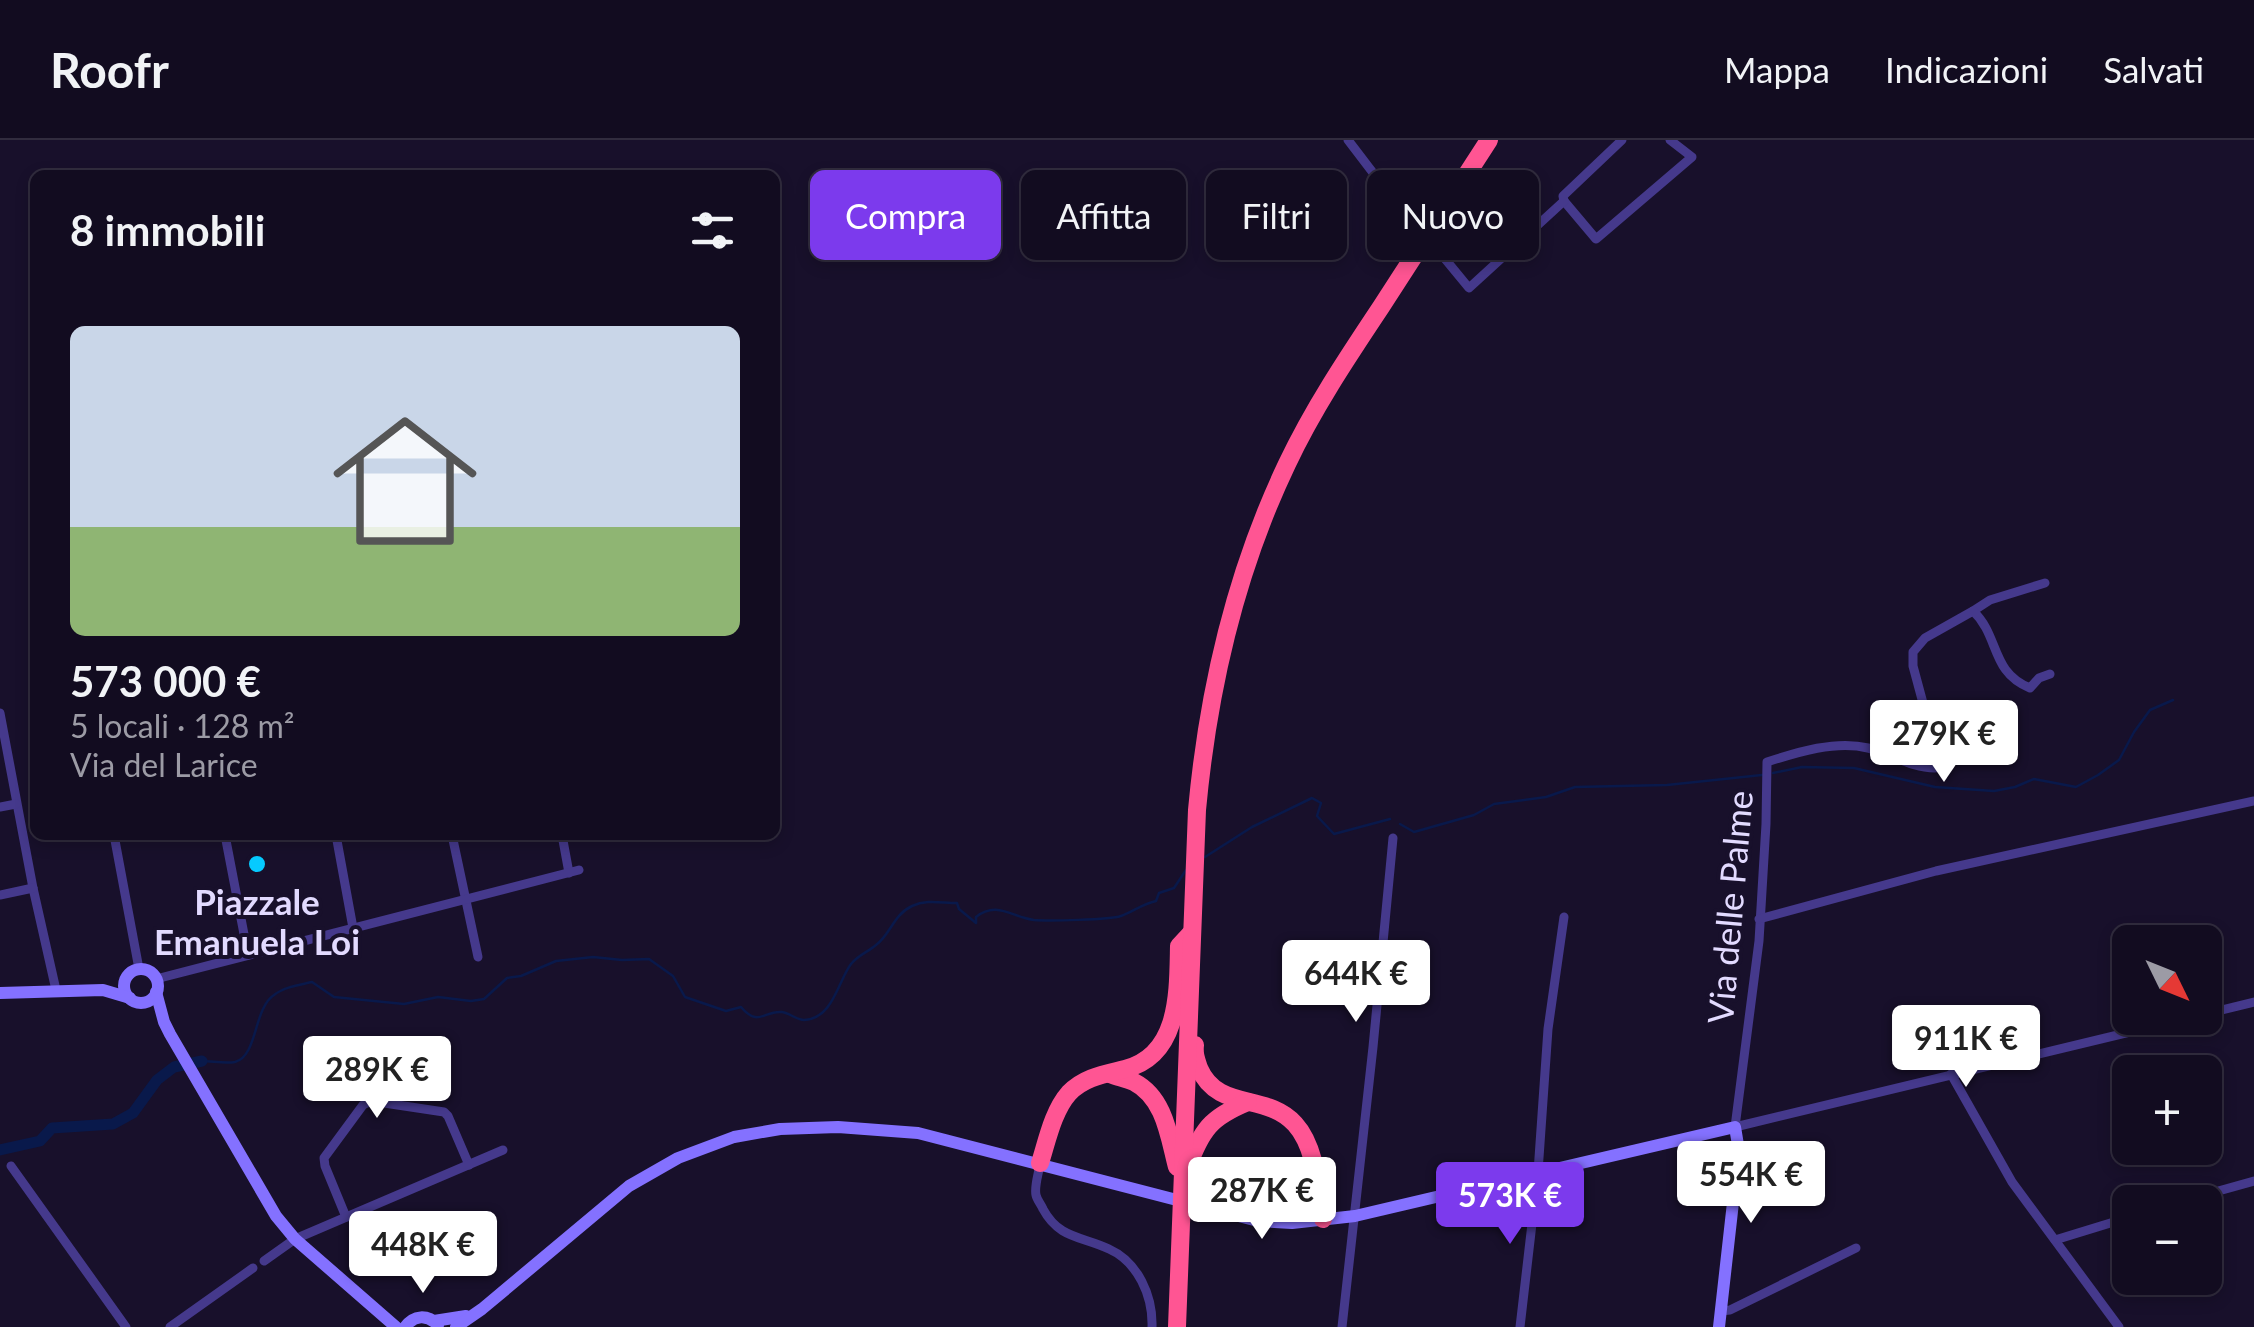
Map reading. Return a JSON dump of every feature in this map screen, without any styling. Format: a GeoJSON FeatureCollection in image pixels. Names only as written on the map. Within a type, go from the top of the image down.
{"type":"FeatureCollection","features":[{"type":"Feature","properties":{"kind":"highway"},"geometry":{"type":"LineString","coordinates":[[1470,170],[1489,140]]}},
{"type":"Feature","properties":{"kind":"highway"},"geometry":{"type":"LineString","coordinates":[[1177,1327],[1197,810],[1203,746],[1216,676],[1236,596],[1286,466],[1318,404],[1411,260]]}},
{"type":"Feature","properties":{"kind":"highway"},"geometry":{"type":"LineString","coordinates":[[1040,1164],[1049,1133],[1071,1090],[1086,1080],[1136,1066],[1156,1054],[1171,1028],[1178,995],[1179,946],[1192,928]]}},
{"type":"Feature","properties":{"kind":"highway"},"geometry":{"type":"LineString","coordinates":[[1191,956],[1199,980],[1194,1055],[1204,1078],[1218,1092],[1269,1106],[1297,1126],[1308,1146],[1323,1219]]}},
{"type":"Feature","properties":{"kind":"highway"},"geometry":{"type":"LineString","coordinates":[[1107,1073],[1134,1082],[1150,1094],[1162,1111],[1181,1182]]}},
{"type":"Feature","properties":{"kind":"highway"},"geometry":{"type":"LineString","coordinates":[[1181,1182],[1196,1144],[1209,1124],[1224,1112],[1248,1102]]}},
{"type":"Feature","properties":{"kind":"street"},"geometry":{"type":"LineString","coordinates":[[1348,140],[1371,170]]}},
{"type":"Feature","properties":{"kind":"street"},"geometry":{"type":"LineString","coordinates":[[1622,140],[1562,196],[1596,239],[1692,156],[1670,140]]}},
{"type":"Feature","properties":{"kind":"street"},"geometry":{"type":"LineString","coordinates":[[1539,224],[1564,201]]}},
{"type":"Feature","properties":{"kind":"street"},"geometry":{"type":"LineString","coordinates":[[1446,260],[1469,288],[1500,260]]}},
{"type":"Feature","properties":{"kind":"street"},"geometry":{"type":"LineString","coordinates":[[2045,583],[1990,600],[1974,612],[1983,620],[2003,669],[2018,684],[2030,688],[2038,678],[2050,674]]}},
{"type":"Feature","properties":{"kind":"street","name":"Via delle Palme"},"geometry":{"type":"LineString","coordinates":[[1735,1127],[1758,942],[1767,762],[1834,746],[1864,747],[1919,768],[1935,768],[1937,755],[1913,666],[1913,652],[1925,638],[1974,612]]}},
{"type":"Feature","properties":{"kind":"street"},"geometry":{"type":"LineString","coordinates":[[0,713],[56,990]]}},
{"type":"Feature","properties":{"kind":"street"},"geometry":{"type":"LineString","coordinates":[[1759,919],[1936,871],[2254,801]]}},
{"type":"Feature","properties":{"kind":"street"},"geometry":{"type":"LineString","coordinates":[[0,808],[16,804]]}},
{"type":"Feature","properties":{"kind":"street"},"geometry":{"type":"LineString","coordinates":[[1342,1327],[1393,838]]}},
{"type":"Feature","properties":{"kind":"street"},"geometry":{"type":"LineString","coordinates":[[115,840],[139,969]]}},
{"type":"Feature","properties":{"kind":"street"},"geometry":{"type":"LineString","coordinates":[[226,840],[248,956]]}},
{"type":"Feature","properties":{"kind":"street"},"geometry":{"type":"LineString","coordinates":[[337,840],[354,928]]}},
{"type":"Feature","properties":{"kind":"street"},"geometry":{"type":"LineString","coordinates":[[453,840],[478,957]]}},
{"type":"Feature","properties":{"kind":"street"},"geometry":{"type":"LineString","coordinates":[[103,990],[133,1000],[149,1000],[156,986],[248,956],[574,872],[564,840]]}},
{"type":"Feature","properties":{"kind":"street"},"geometry":{"type":"LineString","coordinates":[[0,894],[33,888]]}},
{"type":"Feature","properties":{"kind":"street"},"geometry":{"type":"LineString","coordinates":[[1520,1327],[1538,1172],[1548,1029],[1564,917]]}},
{"type":"Feature","properties":{"kind":"street"},"geometry":{"type":"LineString","coordinates":[[0,992],[103,990],[114,987],[132,971],[151,972],[170,1034],[276,1216],[295,1239],[403,1326],[423,1317],[436,1324],[482,1308]]}},
{"type":"Feature","properties":{"kind":"street"},"geometry":{"type":"LineString","coordinates":[[126,977],[124,988],[133,1000],[170,1034]]}},
{"type":"Feature","properties":{"kind":"street"},"geometry":{"type":"LineString","coordinates":[[2222,1010],[2254,1002]]}},
{"type":"Feature","properties":{"kind":"street"},"geometry":{"type":"LineString","coordinates":[[456,1327],[629,1186],[678,1158],[734,1137],[780,1129],[822,1128],[918,1133],[1206,1209],[1258,1221],[1292,1222],[1355,1216],[2116,1035]]}},
{"type":"Feature","properties":{"kind":"street"},"geometry":{"type":"LineString","coordinates":[[1951,1074],[2012,1182],[2120,1327]]}},
{"type":"Feature","properties":{"kind":"street"},"geometry":{"type":"LineString","coordinates":[[346,1217],[324,1158],[370,1101],[444,1112],[469,1165]]}},
{"type":"Feature","properties":{"kind":"street"},"geometry":{"type":"LineString","coordinates":[[1719,1327],[1738,1145],[1735,1127]]}},
{"type":"Feature","properties":{"kind":"street"},"geometry":{"type":"LineString","coordinates":[[264,1261],[295,1239],[503,1150]]}},
{"type":"Feature","properties":{"kind":"street"},"geometry":{"type":"LineString","coordinates":[[1040,1164],[1036,1194],[1050,1221],[1068,1235],[1110,1250],[1131,1264],[1147,1290],[1152,1327]]}},
{"type":"Feature","properties":{"kind":"street"},"geometry":{"type":"LineString","coordinates":[[11,1166],[126,1327]]}},
{"type":"Feature","properties":{"kind":"street"},"geometry":{"type":"LineString","coordinates":[[2222,1190],[2254,1181]]}},
{"type":"Feature","properties":{"kind":"street"},"geometry":{"type":"LineString","coordinates":[[2055,1240],[2112,1223]]}},
{"type":"Feature","properties":{"kind":"street"},"geometry":{"type":"LineString","coordinates":[[1721,1311],[1856,1248]]}},
{"type":"Feature","properties":{"kind":"street"},"geometry":{"type":"LineString","coordinates":[[170,1327],[253,1268]]}},
{"type":"Feature","properties":{"kind":"waterway"},"geometry":{"type":"LineString","coordinates":[[1773,773],[1802,767],[1854,768],[1935,787],[1994,791],[2034,779],[2076,787],[2119,760],[2150,710],[2173,700]]}},
{"type":"Feature","properties":{"kind":"waterway"},"geometry":{"type":"LineString","coordinates":[[1400,824],[1414,832],[1474,815],[1494,804],[1546,797],[1575,787],[1667,785],[1762,775]]}},
{"type":"Feature","properties":{"kind":"waterway"},"geometry":{"type":"LineString","coordinates":[[1205,857],[1252,827],[1312,798],[1321,803],[1317,816],[1334,834],[1390,819]]}},
{"type":"Feature","properties":{"kind":"waterway"},"geometry":{"type":"LineString","coordinates":[[202,1061],[231,1063],[242,1058],[267,1002],[292,987],[312,982],[334,997],[404,1004],[438,997],[471,1001],[484,999],[507,978],[556,961],[593,957],[649,959],[673,976],[685,997],[726,1011],[741,1007],[757,1017],[782,1012],[804,1020],[822,1013],[851,964],[881,941],[900,914],[912,906],[957,903],[976,923],[976,917],[991,910],[1034,920],[1114,917],[1156,901],[1159,893],[1174,888],[1186,870]]}},
{"type":"Feature","properties":{"kind":"waterway"},"geometry":{"type":"LineString","coordinates":[[0,1150],[40,1141],[52,1128],[113,1124],[133,1113],[157,1080],[174,1067],[202,1061]]}},
{"type":"Feature","properties":{"kind":"place","name":"Piazzale Emanuela Loi"},"geometry":{"type":"Point","coordinates":[257,864]}}]}
